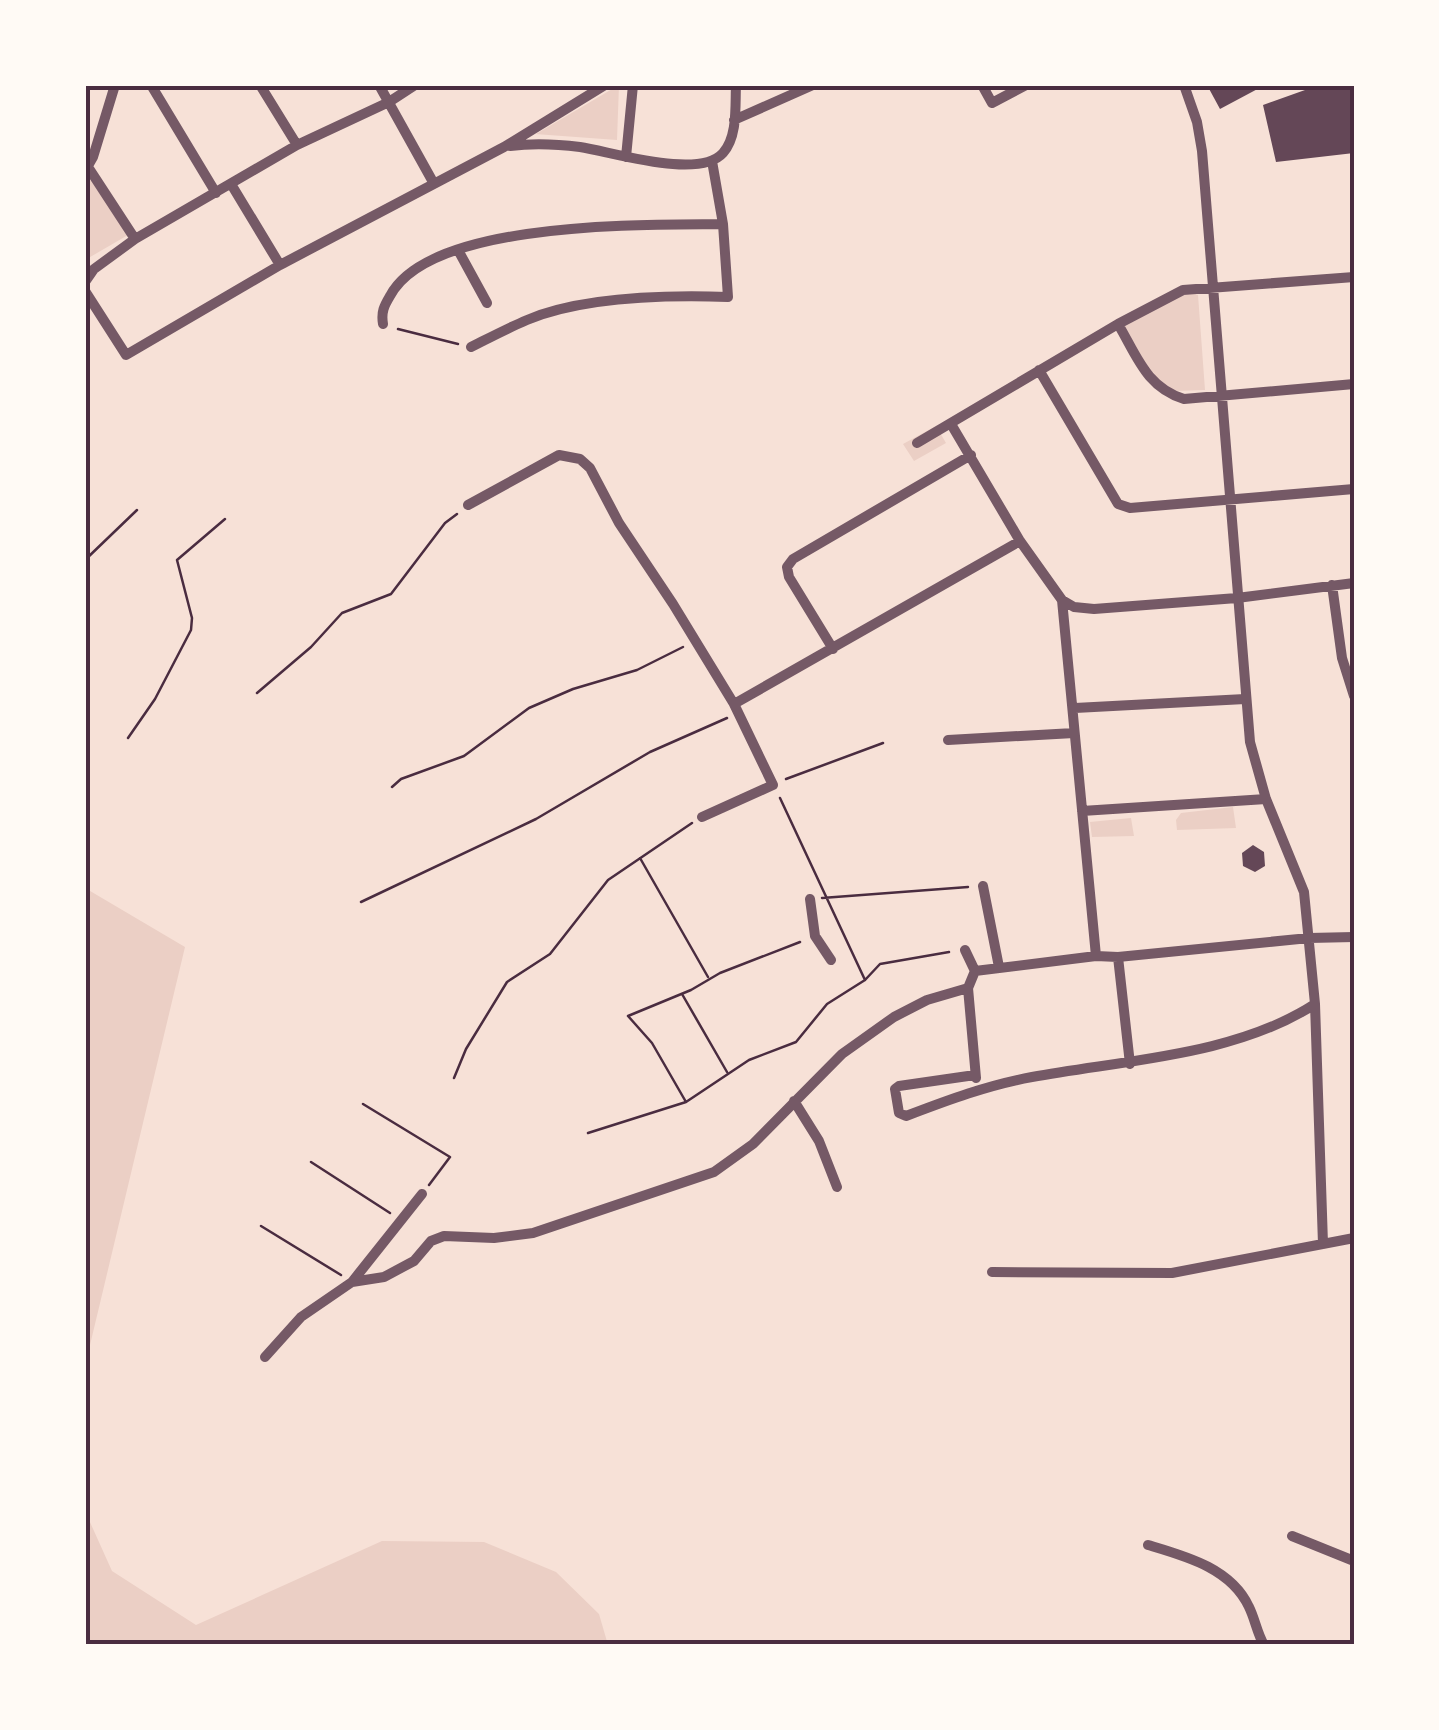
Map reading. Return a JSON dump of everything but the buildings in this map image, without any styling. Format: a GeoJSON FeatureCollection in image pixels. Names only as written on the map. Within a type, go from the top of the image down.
{"type":"FeatureCollection","features":[{"type":"Feature","properties":{"kind":"street"},"geometry":{"type":"LineString","coordinates":[[115,85],[86,169],[135,239]]}},
{"type":"Feature","properties":{"kind":"street"},"geometry":{"type":"LineString","coordinates":[[151,85],[216,193]]}},
{"type":"Feature","properties":{"kind":"street"},"geometry":{"type":"LineString","coordinates":[[260,85],[297,145]]}},
{"type":"Feature","properties":{"kind":"street"},"geometry":{"type":"LineString","coordinates":[[380,85],[434,182]]}},
{"type":"Feature","properties":{"kind":"street"},"geometry":{"type":"LineString","coordinates":[[85,282],[94,269],[135,239],[297,145],[416,85]]}},
{"type":"Feature","properties":{"kind":"street"},"geometry":{"type":"LineString","coordinates":[[85,291],[126,355],[280,265],[504,147],[605,85]]}},
{"type":"Feature","properties":{"kind":"street"},"geometry":{"type":"LineString","coordinates":[[626,157],[633,85]]}},
{"type":"Feature","properties":{"kind":"street"},"geometry":{"type":"LineString","coordinates":[[504,147],[582,148],[700,166],[724,153],[731,139],[736,85]]}},
{"type":"Feature","properties":{"kind":"street"},"geometry":{"type":"LineString","coordinates":[[734,120],[812,85]]}},
{"type":"Feature","properties":{"kind":"street"},"geometry":{"type":"LineString","coordinates":[[982,85],[992,103],[1026,85]]}},
{"type":"Feature","properties":{"kind":"street"},"geometry":{"type":"LineString","coordinates":[[1184,85],[1202,151],[1250,742],[1266,798],[1304,892],[1315,1004],[1323,1244]]}},
{"type":"Feature","properties":{"kind":"street"},"geometry":{"type":"LineString","coordinates":[[471,347],[558,310],[648,297],[728,297],[723,224],[712,162]]}},
{"type":"Feature","properties":{"kind":"street"},"geometry":{"type":"LineString","coordinates":[[231,184],[280,265]]}},
{"type":"Feature","properties":{"kind":"street"},"geometry":{"type":"LineString","coordinates":[[382,324],[381,312],[397,282],[416,265],[458,250],[544,231],[723,224]]}},
{"type":"Feature","properties":{"kind":"street"},"geometry":{"type":"LineString","coordinates":[[458,250],[486,304]]}},
{"type":"Feature","properties":{"kind":"street"},"geometry":{"type":"LineString","coordinates":[[917,443],[1183,290],[1354,277]]}},
{"type":"Feature","properties":{"kind":"street"},"geometry":{"type":"LineString","coordinates":[[1118,324],[1154,384],[1165,393],[1184,399],[1354,384]]}},
{"type":"Feature","properties":{"kind":"street"},"geometry":{"type":"LineString","coordinates":[[1039,370],[1118,504],[1130,508],[1354,490]]}},
{"type":"Feature","properties":{"kind":"street"},"geometry":{"type":"LineString","coordinates":[[950,424],[1020,541],[1062,600],[1074,607],[1094,609],[1237,598],[1354,583]]}},
{"type":"Feature","properties":{"kind":"street"},"geometry":{"type":"LineString","coordinates":[[833,649],[786,567],[793,559],[971,454]]}},
{"type":"Feature","properties":{"kind":"street"},"geometry":{"type":"LineString","coordinates":[[468,505],[559,455],[580,459],[590,468],[619,523],[736,709],[774,784],[702,816]]}},
{"type":"Feature","properties":{"kind":"street"},"geometry":{"type":"LineString","coordinates":[[736,709],[1020,541]]}},
{"type":"Feature","properties":{"kind":"street"},"geometry":{"type":"LineString","coordinates":[[1332,585],[1342,658],[1354,696]]}},
{"type":"Feature","properties":{"kind":"street"},"geometry":{"type":"LineString","coordinates":[[1062,600],[1096,956]]}},
{"type":"Feature","properties":{"kind":"street"},"geometry":{"type":"LineString","coordinates":[[1075,708],[1245,698]]}},
{"type":"Feature","properties":{"kind":"street"},"geometry":{"type":"LineString","coordinates":[[948,740],[1074,732]]}},
{"type":"Feature","properties":{"kind":"street"},"geometry":{"type":"LineString","coordinates":[[1082,810],[1266,798]]}},
{"type":"Feature","properties":{"kind":"street"},"geometry":{"type":"LineString","coordinates":[[982,886],[998,967]]}},
{"type":"Feature","properties":{"kind":"street"},"geometry":{"type":"LineString","coordinates":[[810,899],[815,936],[831,960]]}},
{"type":"Feature","properties":{"kind":"street"},"geometry":{"type":"LineString","coordinates":[[974,971],[1096,956],[1354,937]]}},
{"type":"Feature","properties":{"kind":"street"},"geometry":{"type":"LineString","coordinates":[[965,950],[974,971],[968,988],[978,1088]]}},
{"type":"Feature","properties":{"kind":"street"},"geometry":{"type":"LineString","coordinates":[[1118,957],[1130,1064]]}},
{"type":"Feature","properties":{"kind":"street"},"geometry":{"type":"LineString","coordinates":[[352,1282],[384,1277],[414,1261],[431,1241],[444,1236],[494,1238],[532,1233],[714,1172],[754,1144],[842,1054],[894,1017],[927,1000],[968,988]]}},
{"type":"Feature","properties":{"kind":"street"},"geometry":{"type":"LineString","coordinates":[[975,1076],[899,1086],[899,1113],[906,1116],[978,1088],[1130,1064],[1260,1032],[1289,1021],[1315,1004]]}},
{"type":"Feature","properties":{"kind":"street"},"geometry":{"type":"LineString","coordinates":[[794,1101],[819,1141],[838,1187]]}},
{"type":"Feature","properties":{"kind":"street"},"geometry":{"type":"LineString","coordinates":[[266,1358],[300,1318],[352,1282],[422,1194]]}},
{"type":"Feature","properties":{"kind":"street"},"geometry":{"type":"LineString","coordinates":[[992,1272],[1172,1274],[1354,1238]]}},
{"type":"Feature","properties":{"kind":"street"},"geometry":{"type":"LineString","coordinates":[[1292,1536],[1354,1561]]}},
{"type":"Feature","properties":{"kind":"street"},"geometry":{"type":"LineString","coordinates":[[1148,1545],[1218,1571],[1235,1585],[1249,1606],[1264,1645]]}},
{"type":"Feature","properties":{"kind":"path"},"geometry":{"type":"LineString","coordinates":[[382,324],[471,347]]}},
{"type":"Feature","properties":{"kind":"path"},"geometry":{"type":"LineString","coordinates":[[257,692],[311,648],[342,613],[391,594],[445,523],[468,505]]}},
{"type":"Feature","properties":{"kind":"path"},"geometry":{"type":"LineString","coordinates":[[85,560],[136,510]]}},
{"type":"Feature","properties":{"kind":"path"},"geometry":{"type":"LineString","coordinates":[[128,738],[155,699],[191,630],[192,618],[177,560],[225,519]]}},
{"type":"Feature","properties":{"kind":"path"},"geometry":{"type":"LineString","coordinates":[[392,786],[464,756],[529,708],[573,689],[638,670],[694,642]]}},
{"type":"Feature","properties":{"kind":"path"},"geometry":{"type":"LineString","coordinates":[[360,902],[536,819],[650,752],[736,709]]}},
{"type":"Feature","properties":{"kind":"path"},"geometry":{"type":"LineString","coordinates":[[866,980],[774,784],[883,744]]}},
{"type":"Feature","properties":{"kind":"path"},"geometry":{"type":"LineString","coordinates":[[454,1078],[466,1049],[507,982],[550,954],[608,880],[702,816]]}},
{"type":"Feature","properties":{"kind":"path"},"geometry":{"type":"LineString","coordinates":[[639,857],[710,979]]}},
{"type":"Feature","properties":{"kind":"path"},"geometry":{"type":"LineString","coordinates":[[810,899],[982,886]]}},
{"type":"Feature","properties":{"kind":"path"},"geometry":{"type":"LineString","coordinates":[[686,1102],[652,1043],[628,1016],[815,936]]}},
{"type":"Feature","properties":{"kind":"path"},"geometry":{"type":"LineString","coordinates":[[588,1132],[686,1102],[749,1060],[796,1042],[827,1004],[866,980],[880,964],[965,950]]}},
{"type":"Feature","properties":{"kind":"path"},"geometry":{"type":"LineString","coordinates":[[682,994],[728,1074]]}},
{"type":"Feature","properties":{"kind":"path"},"geometry":{"type":"LineString","coordinates":[[363,1104],[450,1158],[422,1194]]}},
{"type":"Feature","properties":{"kind":"path"},"geometry":{"type":"LineString","coordinates":[[311,1162],[400,1220]]}},
{"type":"Feature","properties":{"kind":"path"},"geometry":{"type":"LineString","coordinates":[[261,1226],[352,1282]]}},
{"type":"Feature","properties":{"kind":"shaded area"},"geometry":{"type":"Polygon","coordinates":[[[619,85],[617,140],[535,134],[536,134],[619,85]]]}},
{"type":"Feature","properties":{"kind":"shaded area"},"geometry":{"type":"Polygon","coordinates":[[[91,180],[128,235],[85,260],[85,185],[91,180]]]}},
{"type":"Feature","properties":{"kind":"shaded area"},"geometry":{"type":"Polygon","coordinates":[[[1189,291],[1198,295],[1205,390],[1173,391],[1155,378],[1118,319],[1189,291]]]}},
{"type":"Feature","properties":{"kind":"shaded area"},"geometry":{"type":"Polygon","coordinates":[[[936,426],[946,443],[914,461],[903,444],[936,426]]]}},
{"type":"Feature","properties":{"kind":"shaded area"},"geometry":{"type":"Polygon","coordinates":[[[1233,807],[1236,828],[1177,830],[1176,820],[1181,813],[1233,807]]]}},
{"type":"Feature","properties":{"kind":"shaded area"},"geometry":{"type":"Polygon","coordinates":[[[1131,818],[1134,836],[1092,837],[1090,822],[1131,818]]]}},
{"type":"Feature","properties":{"kind":"shaded area"},"geometry":{"type":"Polygon","coordinates":[[[85,888],[185,947],[85,1366],[85,888]]]}},
{"type":"Feature","properties":{"kind":"shaded area"},"geometry":{"type":"Polygon","coordinates":[[[85,1511],[112,1571],[196,1625],[382,1541],[484,1542],[556,1572],[599,1614],[608,1645],[85,1645],[85,1511]]]}}]}
